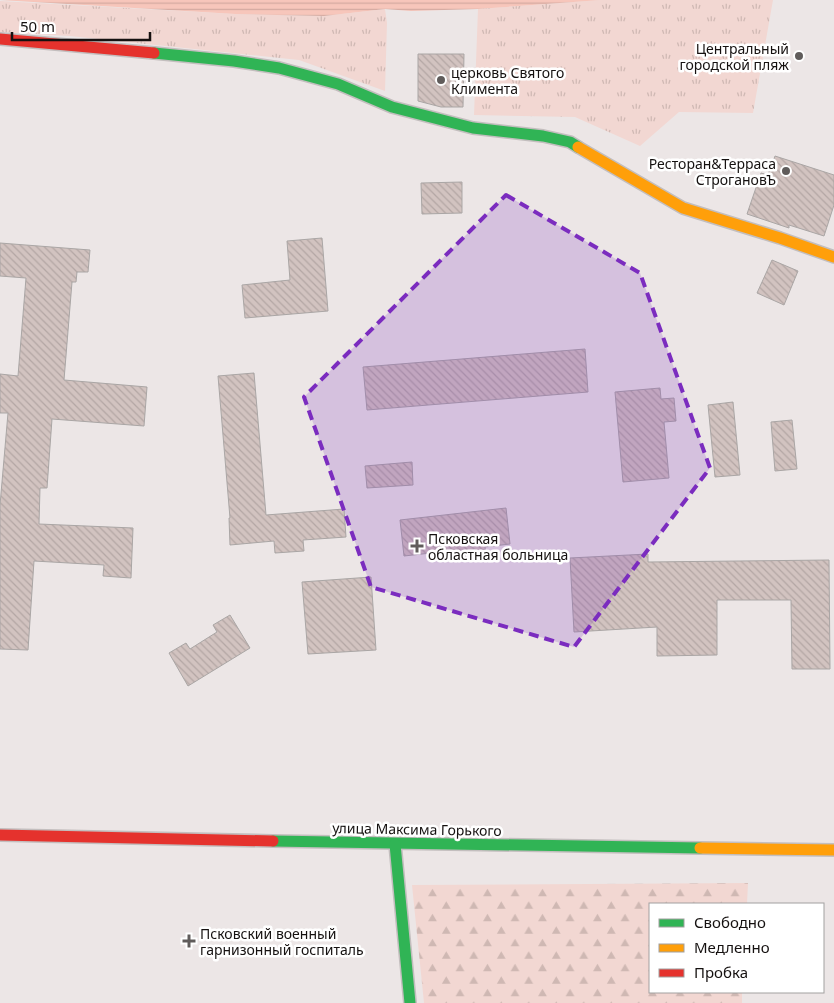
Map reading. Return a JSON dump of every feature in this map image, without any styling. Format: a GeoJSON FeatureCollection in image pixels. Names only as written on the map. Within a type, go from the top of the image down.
{"type":"FeatureCollection","features":[{"type":"Feature","properties":{"kind":"street"},"geometry":{"type":"LineString","coordinates":[[0,39],[234,61],[279,68],[338,84],[392,107],[464,126],[543,136],[570,142],[683,208],[834,257]]}},
{"type":"Feature","properties":{"kind":"street","name":"улица Максима Горького"},"geometry":{"type":"LineString","coordinates":[[0,835],[395,844],[834,850]]}},
{"type":"Feature","properties":{"kind":"street"},"geometry":{"type":"LineString","coordinates":[[395,844],[410,1003]]}},
{"type":"Feature","properties":{"kind":"highlighted area"},"geometry":{"type":"Polygon","coordinates":[[[506,195],[640,273],[710,468],[574,647],[371,587],[304,397],[506,195]]]}},
{"type":"Feature","properties":{"kind":"green space"},"geometry":{"type":"Polygon","coordinates":[[[601,0],[773,0],[753,113],[679,112],[640,146],[575,117],[474,115],[478,9],[601,0]]]}},
{"type":"Feature","properties":{"kind":"green space"},"geometry":{"type":"Polygon","coordinates":[[[0,1],[235,14],[324,16],[385,9],[387,23],[385,91],[299,60],[70,36],[0,32],[0,1]]]}},
{"type":"Feature","properties":{"kind":"green space"},"geometry":{"type":"Polygon","coordinates":[[[748,883],[747,903],[649,903],[649,993],[742,993],[742,1003],[424,1003],[412,885],[748,883]]]}},
{"type":"Feature","properties":{"kind":"shaded area"},"geometry":{"type":"Polygon","coordinates":[[[0,0],[601,0],[478,9],[411,11],[385,9],[324,16],[235,14],[0,0]]]}},
{"type":"Feature","properties":{"kind":"building","name":"церковь Святого Климента"},"geometry":{"type":"Polygon","coordinates":[[[418,54],[464,54],[463,107],[441,107],[418,101],[418,54]]]}},
{"type":"Feature","properties":{"kind":"building"},"geometry":{"type":"Polygon","coordinates":[[[775,156],[834,175],[834,205],[824,236],[789,225],[789,228],[747,214],[761,173],[768,175],[775,156]]]}},
{"type":"Feature","properties":{"kind":"building"},"geometry":{"type":"Polygon","coordinates":[[[462,182],[462,213],[422,214],[421,183],[462,182]]]}},
{"type":"Feature","properties":{"kind":"building"},"geometry":{"type":"Polygon","coordinates":[[[322,238],[328,311],[245,318],[242,285],[290,280],[287,241],[322,238]]]}},
{"type":"Feature","properties":{"kind":"building"},"geometry":{"type":"Polygon","coordinates":[[[0,243],[90,250],[88,272],[77,272],[76,282],[72,282],[64,380],[147,387],[144,426],[52,419],[47,488],[40,488],[39,524],[133,528],[131,578],[103,576],[104,565],[34,561],[28,650],[0,649],[0,505],[8,413],[0,413],[0,374],[18,376],[26,278],[0,276],[0,243]]]}},
{"type":"Feature","properties":{"kind":"building"},"geometry":{"type":"Polygon","coordinates":[[[772,260],[798,271],[784,305],[757,293],[772,260]]]}},
{"type":"Feature","properties":{"kind":"building"},"geometry":{"type":"Polygon","coordinates":[[[585,349],[588,392],[367,410],[363,367],[585,349]]]}},
{"type":"Feature","properties":{"kind":"building"},"geometry":{"type":"Polygon","coordinates":[[[254,373],[266,515],[344,509],[346,537],[303,540],[304,551],[275,553],[274,541],[230,545],[230,518],[218,376],[254,373]]]}},
{"type":"Feature","properties":{"kind":"building"},"geometry":{"type":"Polygon","coordinates":[[[660,388],[661,399],[674,398],[676,421],[664,422],[669,478],[623,482],[615,392],[660,388]]]}},
{"type":"Feature","properties":{"kind":"building"},"geometry":{"type":"Polygon","coordinates":[[[733,402],[740,475],[715,477],[708,405],[733,402]]]}},
{"type":"Feature","properties":{"kind":"building"},"geometry":{"type":"Polygon","coordinates":[[[792,420],[797,469],[775,471],[771,422],[792,420]]]}},
{"type":"Feature","properties":{"kind":"building"},"geometry":{"type":"Polygon","coordinates":[[[412,462],[413,485],[367,488],[365,466],[412,462]]]}},
{"type":"Feature","properties":{"kind":"building"},"geometry":{"type":"Polygon","coordinates":[[[506,508],[510,544],[485,547],[486,557],[459,560],[458,550],[404,556],[400,520],[506,508]]]}},
{"type":"Feature","properties":{"kind":"building"},"geometry":{"type":"Polygon","coordinates":[[[648,554],[648,562],[829,560],[830,669],[792,669],[791,600],[717,600],[717,655],[657,656],[657,627],[574,632],[570,558],[648,554]]]}},
{"type":"Feature","properties":{"kind":"building"},"geometry":{"type":"Polygon","coordinates":[[[371,577],[376,650],[308,654],[302,582],[371,577]]]}},
{"type":"Feature","properties":{"kind":"building"},"geometry":{"type":"Polygon","coordinates":[[[230,615],[250,648],[188,686],[169,653],[186,643],[190,649],[217,632],[213,625],[230,615]]]}},
{"type":"Feature","properties":{"kind":"traffic: fast"},"geometry":{"type":"LineString","coordinates":[[154,53],[234,61],[279,68],[338,84],[392,107],[473,128],[543,136],[570,142],[578,147]]}},
{"type":"Feature","properties":{"kind":"traffic: fast"},"geometry":{"type":"LineString","coordinates":[[273,841],[700,848]]}},
{"type":"Feature","properties":{"kind":"traffic: fast"},"geometry":{"type":"LineString","coordinates":[[395,844],[410,1003]]}},
{"type":"Feature","properties":{"kind":"traffic: slow"},"geometry":{"type":"LineString","coordinates":[[578,147],[683,208],[834,257]]}},
{"type":"Feature","properties":{"kind":"traffic: slow"},"geometry":{"type":"LineString","coordinates":[[700,848],[834,850]]}},
{"type":"Feature","properties":{"kind":"traffic: jam"},"geometry":{"type":"LineString","coordinates":[[0,39],[154,53]]}},
{"type":"Feature","properties":{"kind":"traffic: jam"},"geometry":{"type":"LineString","coordinates":[[0,835],[273,841]]}},
{"type":"Feature","properties":{"kind":"place","name":"Центральный городской пляж"},"geometry":{"type":"Point","coordinates":[799,56]}},
{"type":"Feature","properties":{"kind":"place","name":"церковь Святого Климента"},"geometry":{"type":"Point","coordinates":[441,80]}},
{"type":"Feature","properties":{"kind":"place","name":"Ресторан&Терраса СтрогановЪ"},"geometry":{"type":"Point","coordinates":[786,171]}},
{"type":"Feature","properties":{"kind":"place","name":"Псковская областная больница"},"geometry":{"type":"Point","coordinates":[417,546]}},
{"type":"Feature","properties":{"kind":"place","name":"Псковский военный гарнизонный госпиталь"},"geometry":{"type":"Point","coordinates":[189,941]}}]}
